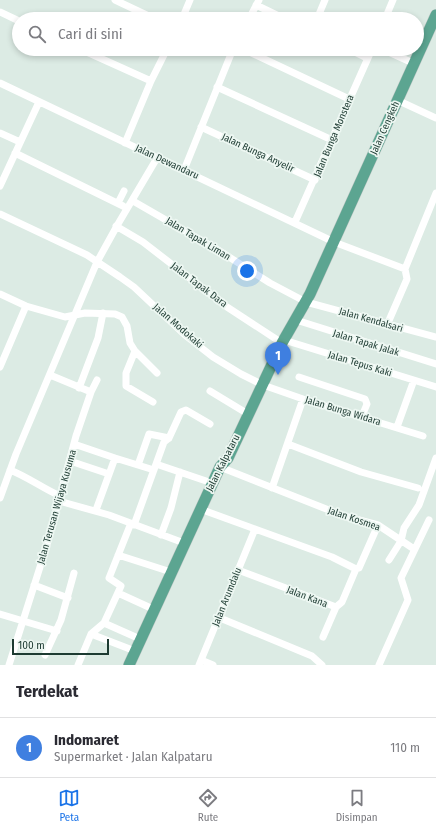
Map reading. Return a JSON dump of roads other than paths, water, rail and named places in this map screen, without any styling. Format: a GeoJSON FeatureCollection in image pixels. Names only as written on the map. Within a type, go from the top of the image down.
{"type":"FeatureCollection","features":[{"type":"Feature","properties":{"kind":"main road","name":"Jalan Cengkeh"},"geometry":{"type":"LineString","coordinates":[[424,43],[436,15]]}},
{"type":"Feature","properties":{"kind":"main road","name":"Jalan Cengkeh"},"geometry":{"type":"LineString","coordinates":[[334,242],[418,56]]}},
{"type":"Feature","properties":{"kind":"main road","name":"Jalan Kalpataru"},"geometry":{"type":"LineString","coordinates":[[128,665],[212,483],[220,467],[228,458],[283,342],[306,302],[334,242]]}},
{"type":"Feature","properties":{"kind":"street"},"geometry":{"type":"LineString","coordinates":[[115,0],[140,12]]}},
{"type":"Feature","properties":{"kind":"street"},"geometry":{"type":"LineString","coordinates":[[185,12],[190,0]]}},
{"type":"Feature","properties":{"kind":"street"},"geometry":{"type":"LineString","coordinates":[[320,12],[325,0]]}},
{"type":"Feature","properties":{"kind":"street"},"geometry":{"type":"LineString","coordinates":[[388,12],[393,0]]}},
{"type":"Feature","properties":{"kind":"street"},"geometry":{"type":"LineString","coordinates":[[253,12],[258,3],[273,12]]}},
{"type":"Feature","properties":{"kind":"street"},"geometry":{"type":"LineString","coordinates":[[0,12],[12,18]]}},
{"type":"Feature","properties":{"kind":"street"},"geometry":{"type":"LineString","coordinates":[[96,56],[151,81]]}},
{"type":"Feature","properties":{"kind":"street"},"geometry":{"type":"LineString","coordinates":[[125,143],[151,81],[164,56]]}},
{"type":"Feature","properties":{"kind":"street"},"geometry":{"type":"LineString","coordinates":[[184,170],[230,56]]}},
{"type":"Feature","properties":{"kind":"street"},"geometry":{"type":"LineString","coordinates":[[258,56],[349,99]]}},
{"type":"Feature","properties":{"kind":"street"},"geometry":{"type":"LineString","coordinates":[[363,56],[367,58]]}},
{"type":"Feature","properties":{"kind":"street"},"geometry":{"type":"LineString","coordinates":[[397,56],[415,64]]}},
{"type":"Feature","properties":{"kind":"street","name":"Jalan Bunga Monstera"},"geometry":{"type":"LineString","coordinates":[[295,222],[315,180],[367,58]]}},
{"type":"Feature","properties":{"kind":"street","name":"Jalan Dewandaru"},"geometry":{"type":"LineString","coordinates":[[0,83],[295,222],[334,242],[406,269]]}},
{"type":"Feature","properties":{"kind":"street"},"geometry":{"type":"LineString","coordinates":[[217,87],[332,140]]}},
{"type":"Feature","properties":{"kind":"street"},"geometry":{"type":"LineString","coordinates":[[398,100],[436,118]]}},
{"type":"Feature","properties":{"kind":"street"},"geometry":{"type":"LineString","coordinates":[[0,186],[3,171],[15,153],[39,102]]}},
{"type":"Feature","properties":{"kind":"street","name":"Jalan Bunga Anyelir"},"geometry":{"type":"LineString","coordinates":[[201,127],[315,180]]}},
{"type":"Feature","properties":{"kind":"street"},"geometry":{"type":"LineString","coordinates":[[0,133],[20,142]]}},
{"type":"Feature","properties":{"kind":"street"},"geometry":{"type":"LineString","coordinates":[[15,153],[120,204],[124,191]]}},
{"type":"Feature","properties":{"kind":"street"},"geometry":{"type":"LineString","coordinates":[[0,498],[10,470],[97,262],[116,226],[133,201],[157,158]]}},
{"type":"Feature","properties":{"kind":"street"},"geometry":{"type":"LineString","coordinates":[[387,325],[407,279],[406,269],[436,193]]}},
{"type":"Feature","properties":{"kind":"street","name":"Jalan Tapak Liman"},"geometry":{"type":"LineString","coordinates":[[133,201],[218,250],[270,283],[306,302]]}},
{"type":"Feature","properties":{"kind":"street","name":"Jalan Modokaki"},"geometry":{"type":"LineString","coordinates":[[0,214],[66,244],[97,262],[134,287],[184,335],[213,357],[263,385]]}},
{"type":"Feature","properties":{"kind":"street","name":"Jalan Tapak Dara"},"geometry":{"type":"LineString","coordinates":[[116,226],[143,242],[227,307],[283,342]]}},
{"type":"Feature","properties":{"kind":"street"},"geometry":{"type":"LineString","coordinates":[[0,294],[26,306],[65,318],[85,312],[115,314],[124,320],[130,343],[135,351],[157,372]]}},
{"type":"Feature","properties":{"kind":"street","name":"Jalan Kendalsari"},"geometry":{"type":"LineString","coordinates":[[306,302],[436,338]]}},
{"type":"Feature","properties":{"kind":"street"},"geometry":{"type":"LineString","coordinates":[[0,367],[26,306]]}},
{"type":"Feature","properties":{"kind":"street"},"geometry":{"type":"LineString","coordinates":[[79,388],[98,338],[103,313]]}},
{"type":"Feature","properties":{"kind":"street","name":"Jalan Tapak Jalak"},"geometry":{"type":"LineString","coordinates":[[296,320],[436,364]]}},
{"type":"Feature","properties":{"kind":"street","name":"Jalan Tepus Kaki"},"geometry":{"type":"LineString","coordinates":[[283,342],[436,387]]}},
{"type":"Feature","properties":{"kind":"street"},"geometry":{"type":"LineString","coordinates":[[135,351],[126,373],[126,386],[153,402]]}},
{"type":"Feature","properties":{"kind":"street"},"geometry":{"type":"LineString","coordinates":[[50,375],[91,392]]}},
{"type":"Feature","properties":{"kind":"street"},"geometry":{"type":"LineString","coordinates":[[299,377],[365,399],[367,404],[362,416]]}},
{"type":"Feature","properties":{"kind":"street","name":"Jalan Terusan Wijaya Kusuma"},"geometry":{"type":"LineString","coordinates":[[9,665],[60,498],[74,444],[91,392],[97,380]]}},
{"type":"Feature","properties":{"kind":"street"},"geometry":{"type":"LineString","coordinates":[[397,427],[414,380]]}},
{"type":"Feature","properties":{"kind":"street","name":"Jalan Bunga Widara"},"geometry":{"type":"LineString","coordinates":[[263,385],[424,436]]}},
{"type":"Feature","properties":{"kind":"street"},"geometry":{"type":"LineString","coordinates":[[210,391],[248,414]]}},
{"type":"Feature","properties":{"kind":"street"},"geometry":{"type":"LineString","coordinates":[[272,488],[304,399]]}},
{"type":"Feature","properties":{"kind":"street"},"geometry":{"type":"LineString","coordinates":[[78,665],[91,634],[104,623],[121,586],[109,578],[164,442],[169,438],[183,410],[210,424]]}},
{"type":"Feature","properties":{"kind":"street"},"geometry":{"type":"LineString","coordinates":[[138,465],[150,434],[169,438]]}},
{"type":"Feature","properties":{"kind":"street"},"geometry":{"type":"LineString","coordinates":[[74,444],[138,465],[180,472],[212,483]]}},
{"type":"Feature","properties":{"kind":"street"},"geometry":{"type":"LineString","coordinates":[[288,444],[361,472],[418,488]]}},
{"type":"Feature","properties":{"kind":"street"},"geometry":{"type":"LineString","coordinates":[[96,510],[115,458]]}},
{"type":"Feature","properties":{"kind":"street"},"geometry":{"type":"LineString","coordinates":[[389,560],[398,538],[420,505],[436,458]]}},
{"type":"Feature","properties":{"kind":"street"},"geometry":{"type":"LineString","coordinates":[[70,461],[109,474]]}},
{"type":"Feature","properties":{"kind":"street","name":"Jalan Kosmea"},"geometry":{"type":"LineString","coordinates":[[220,467],[344,516],[378,525],[414,549]]}},
{"type":"Feature","properties":{"kind":"street"},"geometry":{"type":"LineString","coordinates":[[10,470],[25,476],[60,498],[184,543]]}},
{"type":"Feature","properties":{"kind":"street"},"geometry":{"type":"LineString","coordinates":[[161,535],[171,508],[180,472]]}},
{"type":"Feature","properties":{"kind":"street"},"geometry":{"type":"LineString","coordinates":[[200,508],[255,530],[332,557],[356,569]]}},
{"type":"Feature","properties":{"kind":"street"},"geometry":{"type":"LineString","coordinates":[[379,665],[408,600],[407,594],[400,580],[429,520]]}},
{"type":"Feature","properties":{"kind":"street","name":"Jalan Kana"},"geometry":{"type":"LineString","coordinates":[[238,570],[336,607],[342,602],[356,569],[359,568],[378,525]]}},
{"type":"Feature","properties":{"kind":"street","name":"Jalan Arumdalu"},"geometry":{"type":"LineString","coordinates":[[200,662],[220,618],[255,530]]}},
{"type":"Feature","properties":{"kind":"street"},"geometry":{"type":"LineString","coordinates":[[118,555],[171,572]]}},
{"type":"Feature","properties":{"kind":"street"},"geometry":{"type":"LineString","coordinates":[[45,655],[57,631],[74,574]]}},
{"type":"Feature","properties":{"kind":"street"},"geometry":{"type":"LineString","coordinates":[[34,585],[68,598]]}},
{"type":"Feature","properties":{"kind":"street"},"geometry":{"type":"LineString","coordinates":[[118,593],[153,610]]}},
{"type":"Feature","properties":{"kind":"street"},"geometry":{"type":"LineString","coordinates":[[323,637],[336,607]]}},
{"type":"Feature","properties":{"kind":"street"},"geometry":{"type":"LineString","coordinates":[[0,614],[57,631]]}},
{"type":"Feature","properties":{"kind":"street"},"geometry":{"type":"LineString","coordinates":[[220,618],[312,656],[322,665]]}},
{"type":"Feature","properties":{"kind":"street"},"geometry":{"type":"LineString","coordinates":[[104,623],[140,639]]}},
{"type":"Feature","properties":{"kind":"street"},"geometry":{"type":"LineString","coordinates":[[91,634],[135,651]]}},
{"type":"Feature","properties":{"kind":"street"},"geometry":{"type":"LineString","coordinates":[[200,662],[213,665]]}},
{"type":"Feature","properties":{"kind":"place","name":"Indomaret"},"geometry":{"type":"Point","coordinates":[278,375]}}]}
